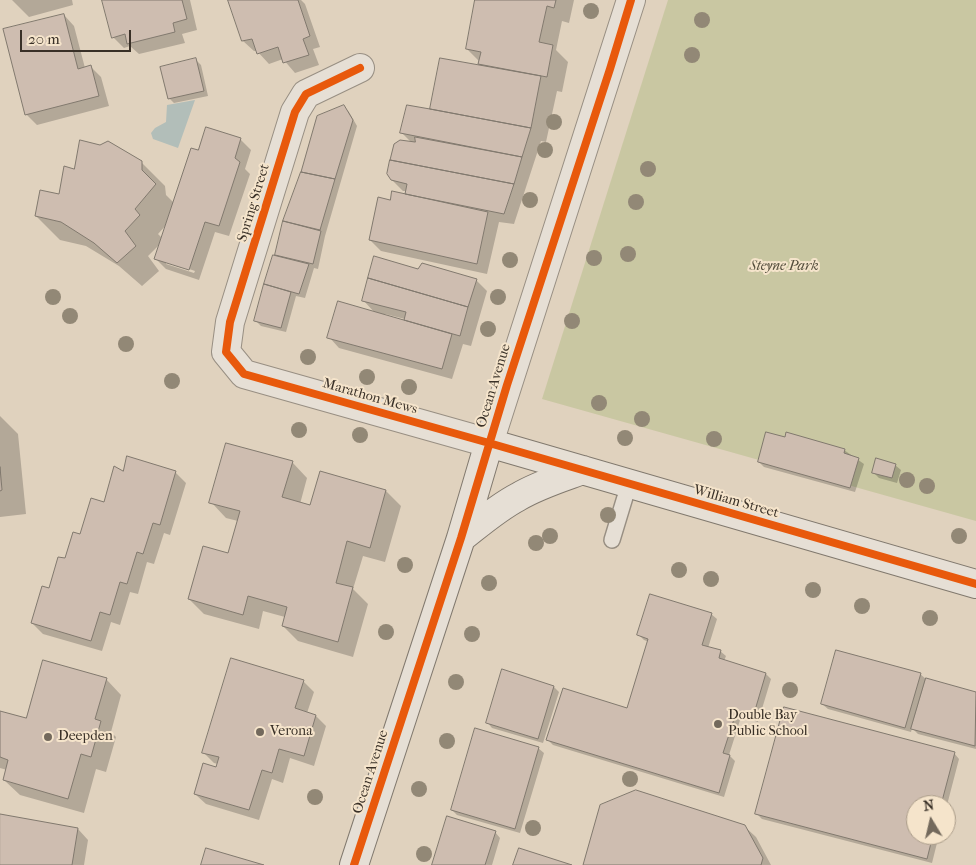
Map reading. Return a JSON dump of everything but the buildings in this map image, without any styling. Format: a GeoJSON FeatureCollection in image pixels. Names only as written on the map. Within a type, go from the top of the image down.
{"type":"FeatureCollection","features":[{"type":"Feature","properties":{"kind":"street","name":"Ocean Avenue"},"geometry":{"type":"LineString","coordinates":[[354,865],[461,538],[489,443],[631,0]]}},
{"type":"Feature","properties":{"kind":"street","name":"Spring Street"},"geometry":{"type":"LineString","coordinates":[[244,374],[226,352],[230,322],[295,112],[306,94],[360,68]]}},
{"type":"Feature","properties":{"kind":"street","name":"Marathon Mews"},"geometry":{"type":"LineString","coordinates":[[244,374],[489,443]]}},
{"type":"Feature","properties":{"kind":"street","name":"William Street"},"geometry":{"type":"LineString","coordinates":[[489,443],[976,584]]}},
{"type":"Feature","properties":{"kind":"street"},"geometry":{"type":"LineString","coordinates":[[461,538],[518,497],[583,470]]}},
{"type":"Feature","properties":{"kind":"lane"},"geometry":{"type":"LineString","coordinates":[[612,540],[629,484]]}},
{"type":"Feature","properties":{"kind":"green space","name":"Steyne Park"},"geometry":{"type":"Polygon","coordinates":[[[668,0],[976,0],[976,521],[542,399],[668,0]]]}},
{"type":"Feature","properties":{"kind":"shaded area"},"geometry":{"type":"Polygon","coordinates":[[[195,100],[178,148],[153,139],[151,133],[155,128],[166,122],[167,105],[195,100]]]}},
{"type":"Feature","properties":{"kind":"cycle path"},"geometry":{"type":"LineString","coordinates":[[354,865],[461,538],[507,385],[631,0]]}},
{"type":"Feature","properties":{"kind":"cycle path"},"geometry":{"type":"LineString","coordinates":[[360,68],[306,94],[295,112],[230,322],[226,352],[244,374],[976,584]]}},
{"type":"Feature","properties":{"kind":"place","name":"Double Bay Public School"},"geometry":{"type":"Point","coordinates":[718,724]}},
{"type":"Feature","properties":{"kind":"place","name":"Verona"},"geometry":{"type":"Point","coordinates":[260,732]}},
{"type":"Feature","properties":{"kind":"place","name":"Deepden"},"geometry":{"type":"Point","coordinates":[48,737]}}]}
